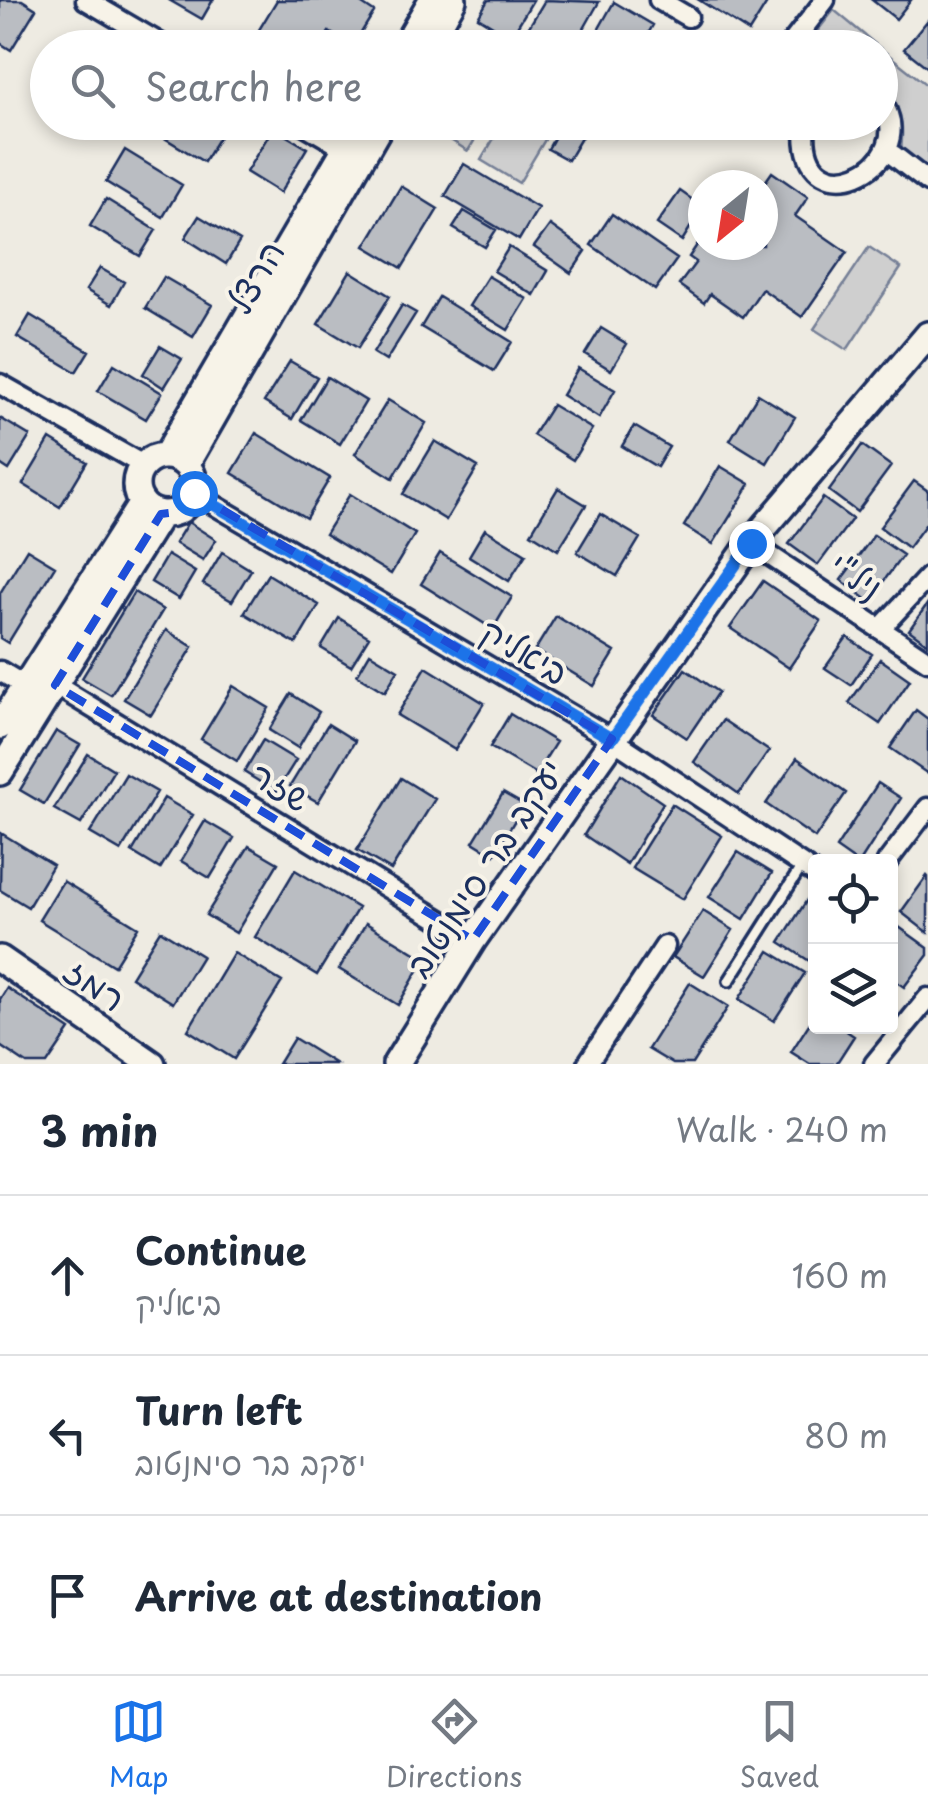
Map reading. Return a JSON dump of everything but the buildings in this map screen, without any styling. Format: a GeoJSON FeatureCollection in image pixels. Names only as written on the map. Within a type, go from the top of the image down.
{"type":"FeatureCollection","features":[{"type":"Feature","properties":{"kind":"street"},"geometry":{"type":"LineString","coordinates":[[86,0],[137,30]]}},
{"type":"Feature","properties":{"kind":"street"},"geometry":{"type":"LineString","coordinates":[[414,30],[432,0]]}},
{"type":"Feature","properties":{"kind":"street"},"geometry":{"type":"LineString","coordinates":[[436,30],[453,0]]}},
{"type":"Feature","properties":{"kind":"street"},"geometry":{"type":"LineString","coordinates":[[658,0],[688,17]]}},
{"type":"Feature","properties":{"kind":"street"},"geometry":{"type":"LineString","coordinates":[[802,30],[825,0]]}},
{"type":"Feature","properties":{"kind":"street"},"geometry":{"type":"LineString","coordinates":[[332,140],[346,148]]}},
{"type":"Feature","properties":{"kind":"street","name":"הרצל"},"geometry":{"type":"LineString","coordinates":[[165,462],[351,140]]}},
{"type":"Feature","properties":{"kind":"street","name":"הרצל"},"geometry":{"type":"LineString","coordinates":[[165,462],[371,140]]}},
{"type":"Feature","properties":{"kind":"street"},"geometry":{"type":"LineString","coordinates":[[806,140],[812,160],[831,176],[853,181],[869,177],[893,156],[895,140]]}},
{"type":"Feature","properties":{"kind":"street"},"geometry":{"type":"LineString","coordinates":[[893,156],[928,182]]}},
{"type":"Feature","properties":{"kind":"street","name":"יעקב בר סימנטוב"},"geometry":{"type":"LineString","coordinates":[[396,1064],[473,940],[751,543],[928,335]]}},
{"type":"Feature","properties":{"kind":"street"},"geometry":{"type":"LineString","coordinates":[[0,384],[165,462],[194,477],[194,493],[178,512],[152,509],[136,488],[165,462]]}},
{"type":"Feature","properties":{"kind":"street","name":"ביאליק"},"geometry":{"type":"LineString","coordinates":[[194,493],[612,739],[808,870]]}},
{"type":"Feature","properties":{"kind":"street"},"geometry":{"type":"LineString","coordinates":[[0,772],[55,686],[152,509]]}},
{"type":"Feature","properties":{"kind":"street"},"geometry":{"type":"LineString","coordinates":[[0,726],[152,509]]}},
{"type":"Feature","properties":{"kind":"street","name":"ניל\"י"},"geometry":{"type":"LineString","coordinates":[[751,543],[928,661]]}},
{"type":"Feature","properties":{"kind":"street"},"geometry":{"type":"LineString","coordinates":[[880,629],[928,577]]}},
{"type":"Feature","properties":{"kind":"street"},"geometry":{"type":"LineString","coordinates":[[0,671],[25,686]]}},
{"type":"Feature","properties":{"kind":"street","name":"שזר"},"geometry":{"type":"LineString","coordinates":[[55,686],[473,940]]}},
{"type":"Feature","properties":{"kind":"street"},"geometry":{"type":"LineString","coordinates":[[892,854],[928,808]]}},
{"type":"Feature","properties":{"kind":"street"},"geometry":{"type":"LineString","coordinates":[[587,1064],[665,946]]}},
{"type":"Feature","properties":{"kind":"street","name":"רמז"},"geometry":{"type":"LineString","coordinates":[[0,959],[152,1064]]}},
{"type":"Feature","properties":{"kind":"street"},"geometry":{"type":"LineString","coordinates":[[874,1064],[928,998]]}},
{"type":"Feature","properties":{"kind":"lane"},"geometry":{"type":"LineString","coordinates":[[729,981],[808,870]]}},
{"type":"Feature","properties":{"kind":"highlighted area"},"geometry":{"type":"Polygon","coordinates":[[[194,493],[612,739],[473,940],[55,685],[161,514],[178,512],[194,493]]]}},
{"type":"Feature","properties":{"kind":"shaded area"},"geometry":{"type":"Polygon","coordinates":[[[834,10],[858,30],[818,30],[834,10]]]}},
{"type":"Feature","properties":{"kind":"shaded area"},"geometry":{"type":"Polygon","coordinates":[[[898,62],[928,86],[928,171],[901,151],[898,62]]]}},
{"type":"Feature","properties":{"kind":"shaded area"},"geometry":{"type":"Polygon","coordinates":[[[451,140],[475,140],[468,151],[451,140]]]}},
{"type":"Feature","properties":{"kind":"shaded area"},"geometry":{"type":"Polygon","coordinates":[[[493,140],[545,140],[519,183],[481,160],[493,140]]]}},
{"type":"Feature","properties":{"kind":"shaded area"},"geometry":{"type":"Polygon","coordinates":[[[869,247],[901,268],[847,350],[814,329],[869,247]]]}},
{"type":"Feature","properties":{"kind":"route"},"geometry":{"type":"LineString","coordinates":[[194,493],[612,739],[751,543]]}}]}
